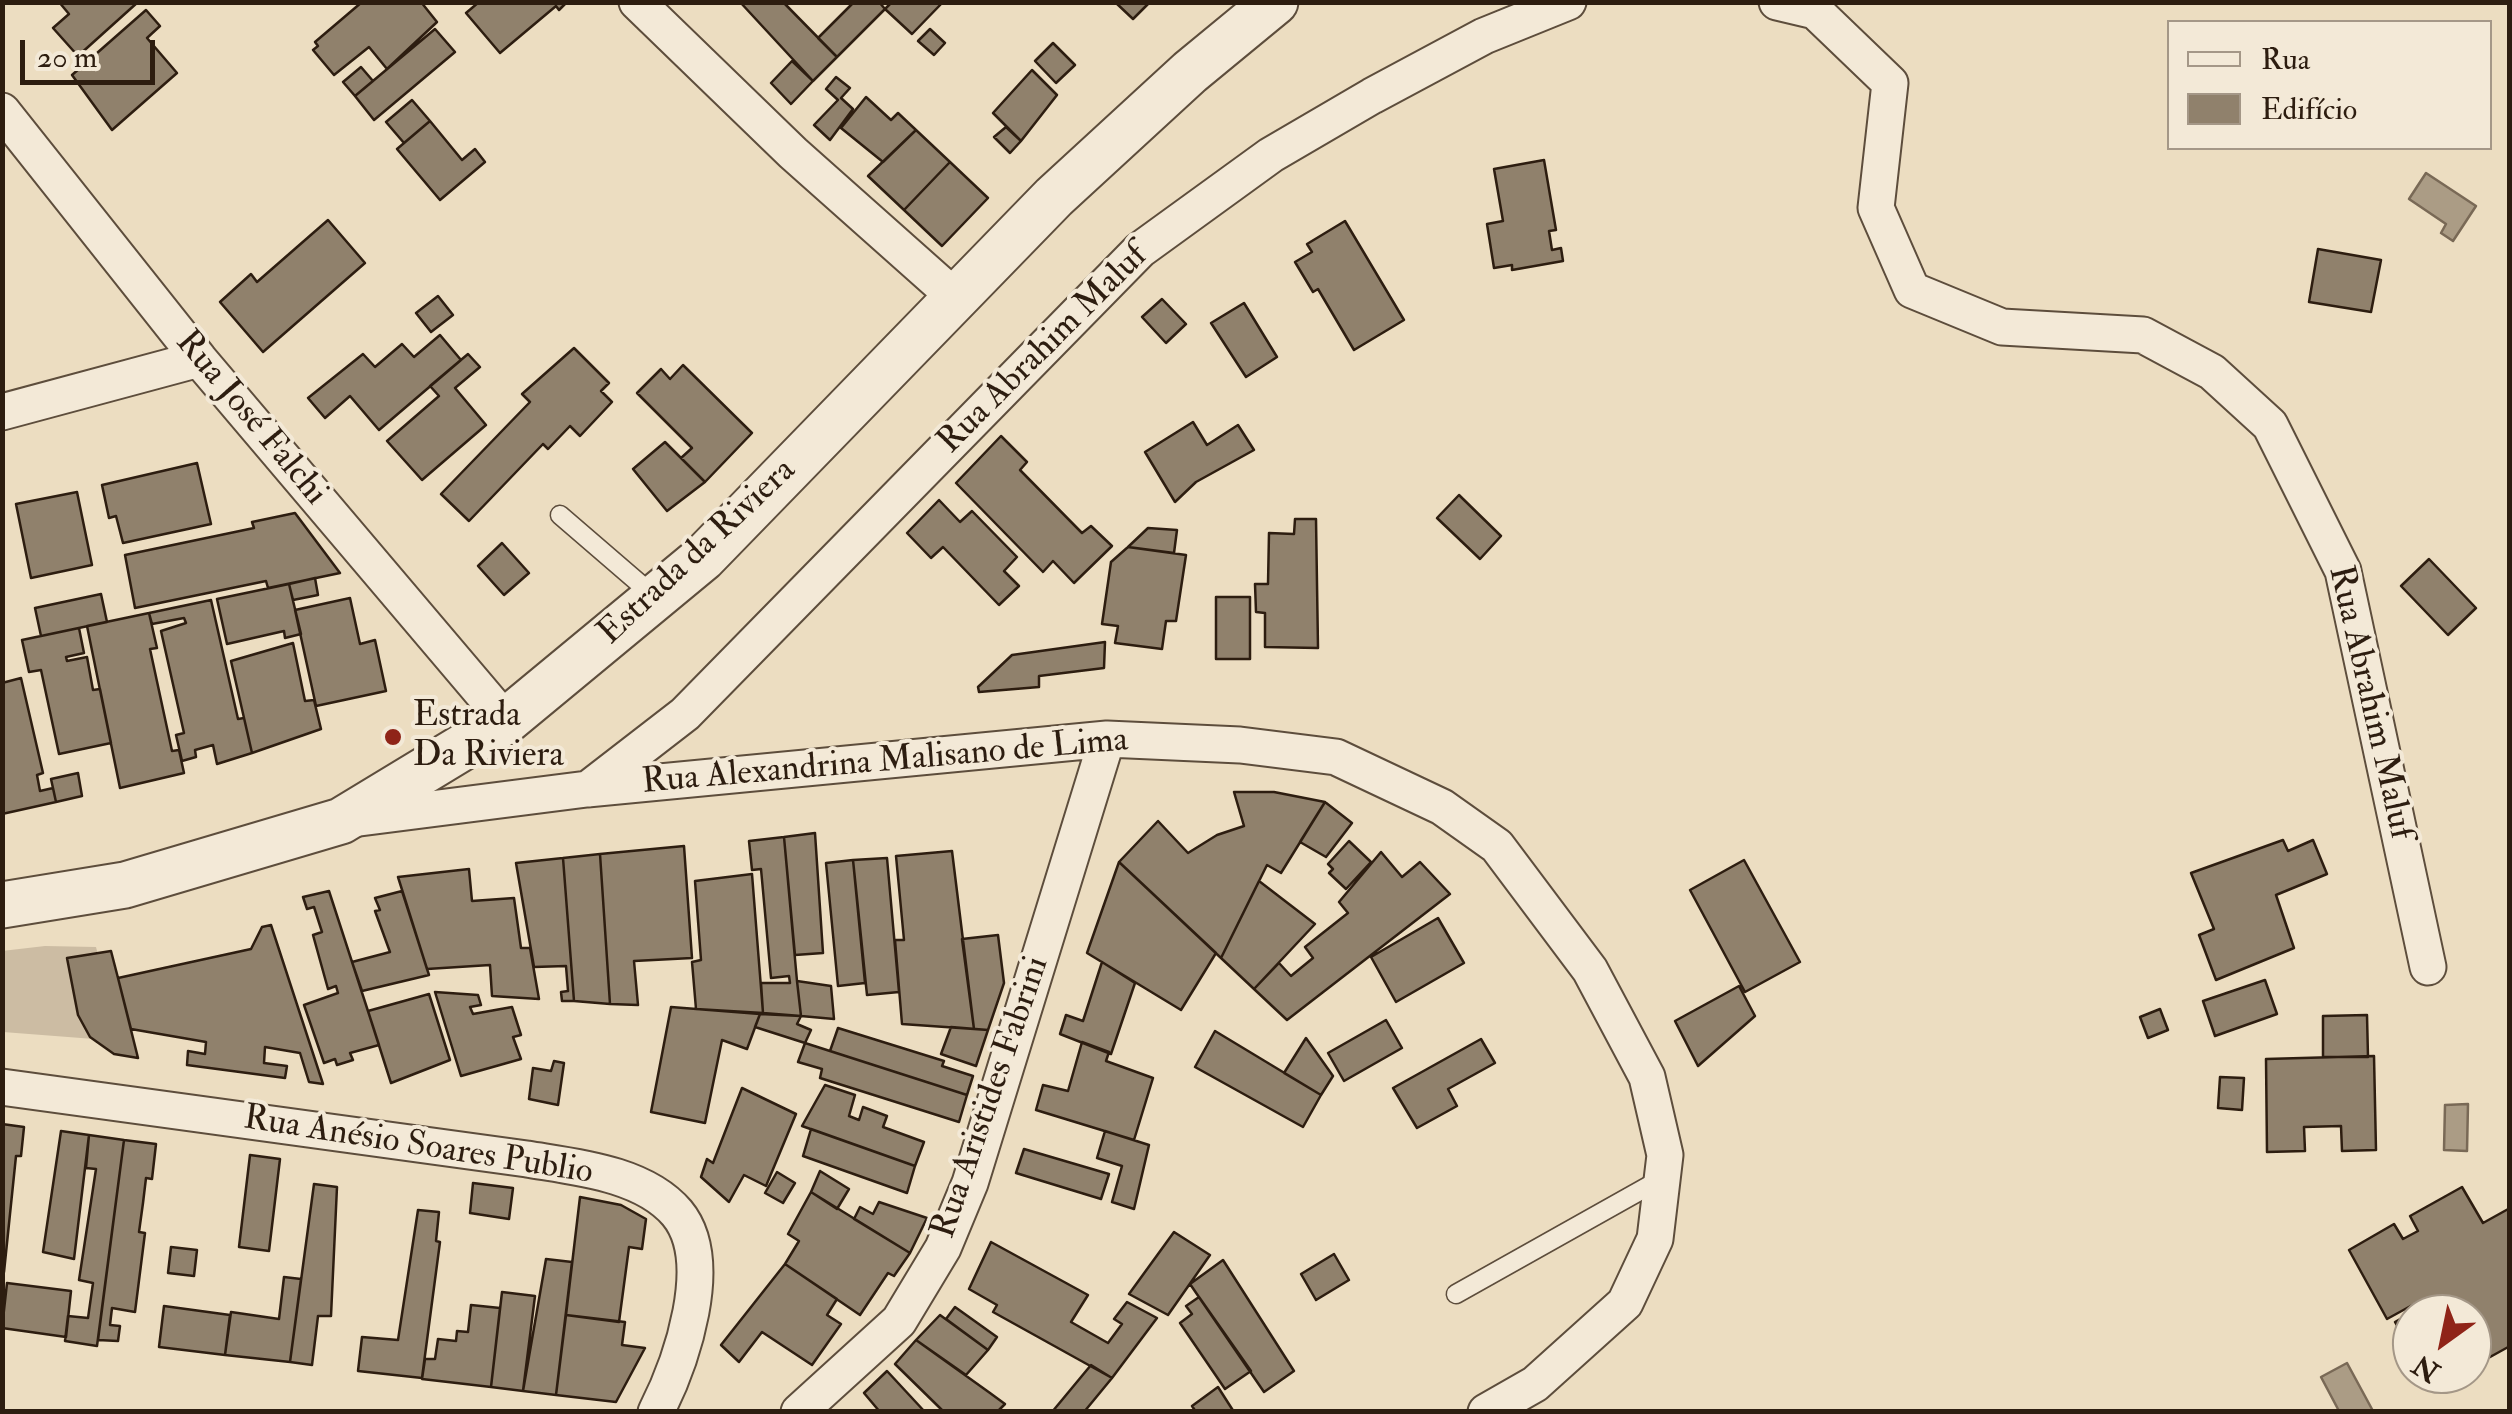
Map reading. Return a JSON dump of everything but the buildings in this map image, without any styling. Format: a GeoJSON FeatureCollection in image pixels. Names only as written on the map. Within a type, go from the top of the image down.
{"type":"FeatureCollection","features":[{"type":"Feature","properties":{"kind":"street"},"geometry":{"type":"LineString","coordinates":[[637,2],[745,108],[956,298]]}},
{"type":"Feature","properties":{"kind":"street","name":"Estrada da Riviera"},"geometry":{"type":"LineString","coordinates":[[2,905],[125,885],[341,820],[506,720],[703,558],[1054,197],[1190,72],[1275,2]]}},
{"type":"Feature","properties":{"kind":"street","name":"Rua Abrahim Maluf"},"geometry":{"type":"LineString","coordinates":[[587,789],[684,714],[1140,250],[1271,155],[1372,96],[1484,36],[1568,2]]}},
{"type":"Feature","properties":{"kind":"street","name":"Rua Abrahim Maluf"},"geometry":{"type":"LineString","coordinates":[[1777,2],[1815,11],[1890,83],[1876,208],[1912,290],[2002,327],[2144,335],[2212,372],[2270,425],[2343,571],[2428,968]]}},
{"type":"Feature","properties":{"kind":"street","name":"Rua José Falchi"},"geometry":{"type":"LineString","coordinates":[[2,111],[199,359],[506,720]]}},
{"type":"Feature","properties":{"kind":"street"},"geometry":{"type":"LineString","coordinates":[[2,412],[199,359]]}},
{"type":"Feature","properties":{"kind":"street","name":"Rua Alexandrina Malisano de Lima"},"geometry":{"type":"LineString","coordinates":[[341,820],[587,789],[1107,739],[1240,745],[1336,756],[1442,806],[1498,846],[1590,970],[1647,1077],[1666,1155],[1655,1239],[1626,1303],[1535,1384],[1486,1412]]}},
{"type":"Feature","properties":{"kind":"street","name":"Rua Aristides Fabrini"},"geometry":{"type":"LineString","coordinates":[[799,1412],[899,1321],[943,1248],[970,1183],[1107,739]]}},
{"type":"Feature","properties":{"kind":"street","name":"Rua Anésio Soares Publio"},"geometry":{"type":"LineString","coordinates":[[2,1086],[527,1159],[590,1170],[638,1186],[677,1214],[695,1255],[690,1322],[656,1412]]}},
{"type":"Feature","properties":{"kind":"lane"},"geometry":{"type":"LineString","coordinates":[[560,514],[656,598]]}},
{"type":"Feature","properties":{"kind":"lane"},"geometry":{"type":"LineString","coordinates":[[1456,1294],[1662,1178]]}},
{"type":"Feature","properties":{"kind":"shaded area"},"geometry":{"type":"Polygon","coordinates":[[[2426,173],[2476,206],[2453,241],[2441,233],[2446,224],[2409,199],[2426,173]]]}},
{"type":"Feature","properties":{"kind":"shaded area"},"geometry":{"type":"Polygon","coordinates":[[[45,946],[96,947],[120,1041],[3,1032],[2,951],[45,946]]]}},
{"type":"Feature","properties":{"kind":"shaded area"},"geometry":{"type":"Polygon","coordinates":[[[2468,1104],[2467,1151],[2444,1150],[2445,1105],[2468,1104]]]}},
{"type":"Feature","properties":{"kind":"shaded area"},"geometry":{"type":"Polygon","coordinates":[[[2347,1363],[2373,1411],[2339,1411],[2321,1377],[2347,1363]]]}},
{"type":"Feature","properties":{"kind":"place","name":"Estrada Da Riviera"},"geometry":{"type":"Point","coordinates":[393,737]}}]}
